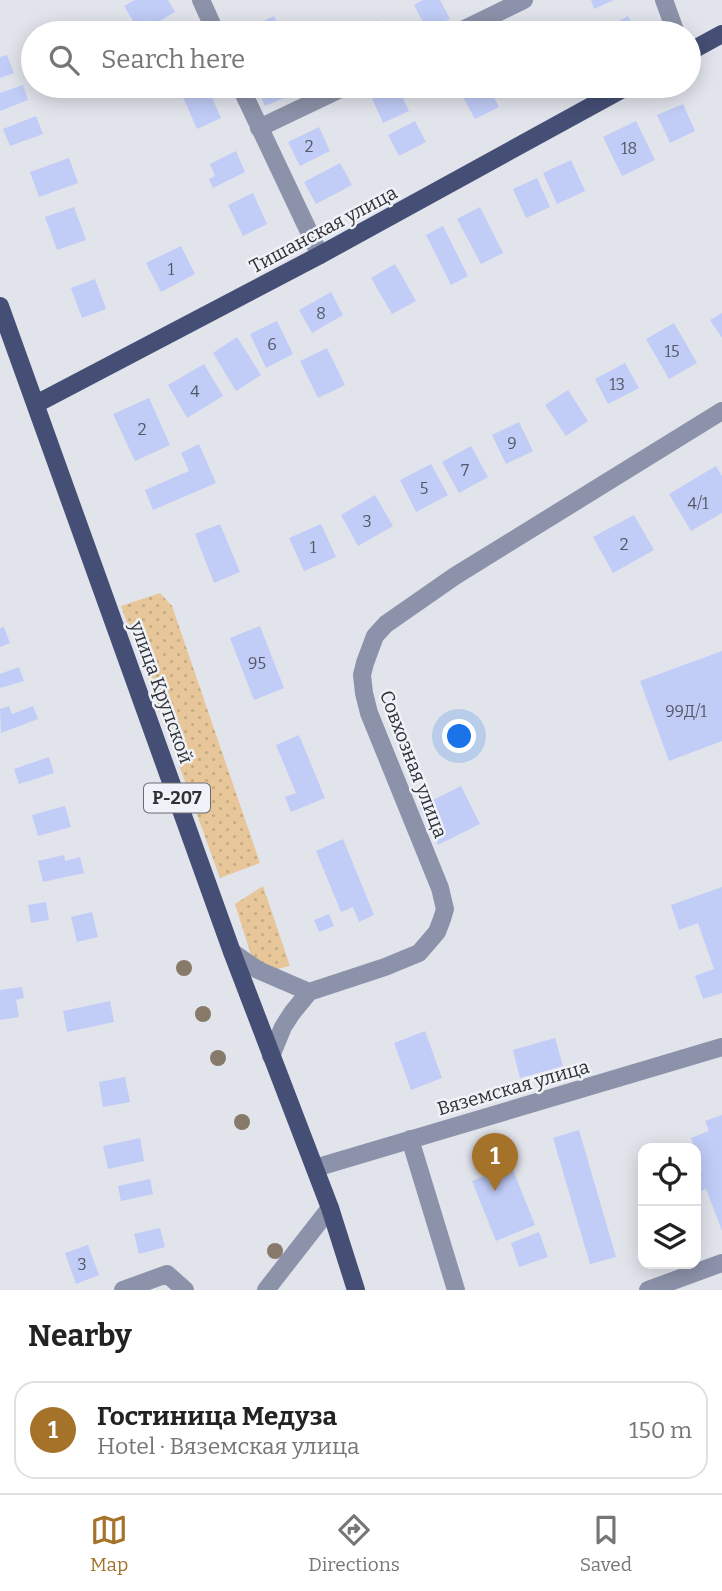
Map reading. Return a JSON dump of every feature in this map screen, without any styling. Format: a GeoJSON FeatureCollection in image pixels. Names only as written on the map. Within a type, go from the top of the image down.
{"type":"FeatureCollection","features":[{"type":"Feature","properties":{"kind":"main road"},"geometry":{"type":"LineString","coordinates":[[701,45],[722,34]]}},
{"type":"Feature","properties":{"kind":"main road","name":"Тишанская улица"},"geometry":{"type":"LineString","coordinates":[[36,404],[320,255],[606,98]]}},
{"type":"Feature","properties":{"kind":"main road","name":"улица Крупской"},"geometry":{"type":"LineString","coordinates":[[0,306],[271,1056],[330,1208],[356,1290]]}},
{"type":"Feature","properties":{"kind":"street"},"geometry":{"type":"LineString","coordinates":[[201,0],[211,21]]}},
{"type":"Feature","properties":{"kind":"street"},"geometry":{"type":"LineString","coordinates":[[481,21],[524,0]]}},
{"type":"Feature","properties":{"kind":"street"},"geometry":{"type":"LineString","coordinates":[[664,0],[672,21]]}},
{"type":"Feature","properties":{"kind":"street"},"geometry":{"type":"LineString","coordinates":[[245,98],[320,255]]}},
{"type":"Feature","properties":{"kind":"street"},"geometry":{"type":"LineString","coordinates":[[259,128],[322,98]]}},
{"type":"Feature","properties":{"kind":"street","name":"Совхозная улица"},"geometry":{"type":"LineString","coordinates":[[309,992],[419,953],[437,932],[445,909],[440,888],[369,713],[362,675],[375,636],[386,624],[455,576],[722,411]]}},
{"type":"Feature","properties":{"kind":"street"},"geometry":{"type":"LineString","coordinates":[[233,952],[258,970],[309,992],[283,1027],[271,1056]]}},
{"type":"Feature","properties":{"kind":"street","name":"Вяземская улица"},"geometry":{"type":"LineString","coordinates":[[315,1168],[722,1047]]}},
{"type":"Feature","properties":{"kind":"street"},"geometry":{"type":"LineString","coordinates":[[410,1139],[456,1290]]}},
{"type":"Feature","properties":{"kind":"street"},"geometry":{"type":"LineString","coordinates":[[266,1290],[330,1208]]}},
{"type":"Feature","properties":{"kind":"street"},"geometry":{"type":"LineString","coordinates":[[648,1290],[722,1263]]}},
{"type":"Feature","properties":{"kind":"street"},"geometry":{"type":"LineString","coordinates":[[123,1290],[167,1274],[185,1290]]}},
{"type":"Feature","properties":{"kind":"shaded area"},"geometry":{"type":"Polygon","coordinates":[[[160,593],[172,606],[260,863],[220,878],[121,606],[160,593]]]}},
{"type":"Feature","properties":{"kind":"shaded area"},"geometry":{"type":"Polygon","coordinates":[[[263,886],[290,966],[257,974],[235,904],[263,886]]]}},
{"type":"Feature","properties":{"kind":"building"},"geometry":{"type":"Polygon","coordinates":[[[135,0],[168,0],[175,12],[160,21],[133,21],[124,6],[135,0]]]}},
{"type":"Feature","properties":{"kind":"building"},"geometry":{"type":"Polygon","coordinates":[[[423,0],[440,0],[450,19],[422,21],[414,5],[423,0]]]}},
{"type":"Feature","properties":{"kind":"building"},"geometry":{"type":"Polygon","coordinates":[[[591,0],[614,0],[594,9],[591,0]]]}},
{"type":"Feature","properties":{"kind":"building"},"geometry":{"type":"Polygon","coordinates":[[[274,16],[276,21],[263,21],[274,16]]]}},
{"type":"Feature","properties":{"kind":"building"},"geometry":{"type":"Polygon","coordinates":[[[7,55],[14,73],[0,78],[0,57],[7,55]]]}},
{"type":"Feature","properties":{"kind":"building"},"geometry":{"type":"Polygon","coordinates":[[[21,86],[21,98],[28,100],[0,111],[0,93],[21,86]]]}},
{"type":"Feature","properties":{"kind":"building"},"geometry":{"type":"Polygon","coordinates":[[[183,98],[212,98],[221,118],[197,129],[183,98]]]}},
{"type":"Feature","properties":{"kind":"building"},"geometry":{"type":"Polygon","coordinates":[[[261,98],[284,98],[265,106],[261,98]]]}},
{"type":"Feature","properties":{"kind":"building"},"geometry":{"type":"Polygon","coordinates":[[[372,98],[403,98],[409,111],[383,123],[372,98]]]}},
{"type":"Feature","properties":{"kind":"building"},"geometry":{"type":"Polygon","coordinates":[[[464,98],[494,98],[499,107],[475,119],[464,98]]]}},
{"type":"Feature","properties":{"kind":"building"},"geometry":{"type":"Polygon","coordinates":[[[683,104],[695,131],[670,143],[657,115],[683,104]]]}},
{"type":"Feature","properties":{"kind":"building"},"geometry":{"type":"Polygon","coordinates":[[[36,116],[43,134],[10,146],[3,129],[36,116]]]}},
{"type":"Feature","properties":{"kind":"building"},"geometry":{"type":"Polygon","coordinates":[[[415,121],[426,142],[399,156],[388,135],[415,121]]]}},
{"type":"Feature","properties":{"kind":"building"},"geometry":{"type":"Polygon","coordinates":[[[636,121],[655,160],[622,176],[603,137],[636,121]]]}},
{"type":"Feature","properties":{"kind":"building"},"geometry":{"type":"Polygon","coordinates":[[[319,127],[330,151],[300,166],[288,142],[319,127]]]}},
{"type":"Feature","properties":{"kind":"building"},"geometry":{"type":"Polygon","coordinates":[[[236,151],[245,172],[213,188],[209,179],[215,176],[210,164],[236,151]]]}},
{"type":"Feature","properties":{"kind":"building"},"geometry":{"type":"Polygon","coordinates":[[[69,158],[78,183],[39,197],[30,172],[69,158]]]}},
{"type":"Feature","properties":{"kind":"building"},"geometry":{"type":"Polygon","coordinates":[[[571,160],[585,191],[557,204],[543,173],[571,160]]]}},
{"type":"Feature","properties":{"kind":"building"},"geometry":{"type":"Polygon","coordinates":[[[340,163],[352,185],[316,204],[304,182],[340,163]]]}},
{"type":"Feature","properties":{"kind":"building"},"geometry":{"type":"Polygon","coordinates":[[[537,178],[550,207],[526,218],[513,189],[537,178]]]}},
{"type":"Feature","properties":{"kind":"building"},"geometry":{"type":"Polygon","coordinates":[[[253,193],[267,224],[243,236],[228,205],[253,193]]]}},
{"type":"Feature","properties":{"kind":"building"},"geometry":{"type":"Polygon","coordinates":[[[74,207],[86,240],[57,250],[45,217],[74,207]]]}},
{"type":"Feature","properties":{"kind":"building"},"geometry":{"type":"Polygon","coordinates":[[[480,207],[503,253],[481,264],[457,219],[480,207]]]}},
{"type":"Feature","properties":{"kind":"building"},"geometry":{"type":"Polygon","coordinates":[[[443,226],[468,276],[451,285],[426,235],[443,226]]]}},
{"type":"Feature","properties":{"kind":"building"},"geometry":{"type":"Polygon","coordinates":[[[181,246],[195,274],[161,292],[146,263],[181,246]]]}},
{"type":"Feature","properties":{"kind":"building"},"geometry":{"type":"Polygon","coordinates":[[[395,264],[416,301],[392,314],[371,278],[395,264]]]}},
{"type":"Feature","properties":{"kind":"building"},"geometry":{"type":"Polygon","coordinates":[[[95,279],[106,309],[82,318],[71,288],[95,279]]]}},
{"type":"Feature","properties":{"kind":"building"},"geometry":{"type":"Polygon","coordinates":[[[331,292],[343,315],[312,333],[299,310],[331,292]]]}},
{"type":"Feature","properties":{"kind":"building"},"geometry":{"type":"Polygon","coordinates":[[[722,313],[722,338],[710,320],[722,313]]]}},
{"type":"Feature","properties":{"kind":"building"},"geometry":{"type":"Polygon","coordinates":[[[277,321],[293,354],[266,368],[250,334],[277,321]]]}},
{"type":"Feature","properties":{"kind":"building"},"geometry":{"type":"Polygon","coordinates":[[[674,323],[697,363],[669,379],[646,339],[674,323]]]}},
{"type":"Feature","properties":{"kind":"building"},"geometry":{"type":"Polygon","coordinates":[[[237,337],[261,375],[236,391],[213,353],[237,337]]]}},
{"type":"Feature","properties":{"kind":"building"},"geometry":{"type":"Polygon","coordinates":[[[327,348],[345,385],[318,398],[300,361],[327,348]]]}},
{"type":"Feature","properties":{"kind":"building"},"geometry":{"type":"Polygon","coordinates":[[[625,363],[639,388],[608,404],[595,379],[625,363]]]}},
{"type":"Feature","properties":{"kind":"building"},"geometry":{"type":"Polygon","coordinates":[[[204,364],[223,396],[187,418],[168,385],[204,364]]]}},
{"type":"Feature","properties":{"kind":"building"},"geometry":{"type":"Polygon","coordinates":[[[568,390],[588,421],[566,436],[545,405],[568,390]]]}},
{"type":"Feature","properties":{"kind":"building"},"geometry":{"type":"Polygon","coordinates":[[[149,398],[170,445],[135,461],[113,414],[149,398]]]}},
{"type":"Feature","properties":{"kind":"building"},"geometry":{"type":"Polygon","coordinates":[[[519,422],[533,451],[506,464],[492,435],[519,422]]]}},
{"type":"Feature","properties":{"kind":"building"},"geometry":{"type":"Polygon","coordinates":[[[199,444],[216,483],[153,510],[145,490],[189,471],[181,453],[199,444]]]}},
{"type":"Feature","properties":{"kind":"building"},"geometry":{"type":"Polygon","coordinates":[[[471,446],[488,477],[459,493],[442,462],[471,446]]]}},
{"type":"Feature","properties":{"kind":"building"},"geometry":{"type":"Polygon","coordinates":[[[431,464],[448,495],[416,512],[400,480],[431,464]]]}},
{"type":"Feature","properties":{"kind":"building"},"geometry":{"type":"Polygon","coordinates":[[[716,466],[722,476],[722,513],[691,531],[669,494],[716,466]]]}},
{"type":"Feature","properties":{"kind":"building"},"geometry":{"type":"Polygon","coordinates":[[[375,495],[393,526],[358,546],[341,515],[375,495]]]}},
{"type":"Feature","properties":{"kind":"building"},"geometry":{"type":"Polygon","coordinates":[[[634,515],[654,550],[613,573],[593,537],[634,515]]]}},
{"type":"Feature","properties":{"kind":"building"},"geometry":{"type":"Polygon","coordinates":[[[220,524],[240,572],[214,583],[195,534],[220,524]]]}},
{"type":"Feature","properties":{"kind":"building"},"geometry":{"type":"Polygon","coordinates":[[[321,524],[336,557],[304,571],[289,538],[321,524]]]}},
{"type":"Feature","properties":{"kind":"building"},"geometry":{"type":"Polygon","coordinates":[[[260,626],[284,688],[254,700],[230,638],[260,626]]]}},
{"type":"Feature","properties":{"kind":"building"},"geometry":{"type":"Polygon","coordinates":[[[4,627],[10,643],[0,647],[0,628],[4,627]]]}},
{"type":"Feature","properties":{"kind":"building"},"geometry":{"type":"Polygon","coordinates":[[[722,651],[722,741],[669,761],[640,681],[722,651]]]}},
{"type":"Feature","properties":{"kind":"building"},"geometry":{"type":"Polygon","coordinates":[[[19,667],[24,681],[0,688],[0,674],[19,667]]]}},
{"type":"Feature","properties":{"kind":"building"},"geometry":{"type":"Polygon","coordinates":[[[9,706],[12,714],[33,706],[38,719],[1,733],[0,709],[9,706]]]}},
{"type":"Feature","properties":{"kind":"building"},"geometry":{"type":"Polygon","coordinates":[[[299,735],[325,798],[291,812],[285,797],[296,793],[276,745],[299,735]]]}},
{"type":"Feature","properties":{"kind":"building"},"geometry":{"type":"Polygon","coordinates":[[[49,757],[54,773],[19,784],[14,769],[49,757]]]}},
{"type":"Feature","properties":{"kind":"building"},"geometry":{"type":"Polygon","coordinates":[[[461,786],[480,824],[438,845],[419,807],[461,786]]]}},
{"type":"Feature","properties":{"kind":"building"},"geometry":{"type":"Polygon","coordinates":[[[65,806],[71,827],[38,836],[32,815],[65,806]]]}},
{"type":"Feature","properties":{"kind":"building"},"geometry":{"type":"Polygon","coordinates":[[[343,839],[374,915],[359,922],[353,907],[341,912],[316,851],[343,839]]]}},
{"type":"Feature","properties":{"kind":"building"},"geometry":{"type":"Polygon","coordinates":[[[64,855],[65,861],[80,857],[84,873],[43,882],[38,861],[64,855]]]}},
{"type":"Feature","properties":{"kind":"building"},"geometry":{"type":"Polygon","coordinates":[[[722,887],[722,993],[703,999],[695,976],[714,969],[698,923],[679,930],[671,905],[722,887]]]}},
{"type":"Feature","properties":{"kind":"building"},"geometry":{"type":"Polygon","coordinates":[[[46,902],[49,920],[31,923],[28,905],[46,902]]]}},
{"type":"Feature","properties":{"kind":"building"},"geometry":{"type":"Polygon","coordinates":[[[92,912],[98,937],[77,942],[71,917],[92,912]]]}},
{"type":"Feature","properties":{"kind":"building"},"geometry":{"type":"Polygon","coordinates":[[[329,914],[334,926],[319,932],[314,920],[329,914]]]}},
{"type":"Feature","properties":{"kind":"building"},"geometry":{"type":"Polygon","coordinates":[[[22,987],[24,998],[16,1000],[19,1017],[0,1020],[0,990],[22,987]]]}},
{"type":"Feature","properties":{"kind":"building"},"geometry":{"type":"Polygon","coordinates":[[[110,1001],[114,1022],[67,1032],[63,1011],[110,1001]]]}},
{"type":"Feature","properties":{"kind":"building"},"geometry":{"type":"Polygon","coordinates":[[[425,1031],[442,1078],[411,1090],[394,1043],[425,1031]]]}},
{"type":"Feature","properties":{"kind":"building"},"geometry":{"type":"Polygon","coordinates":[[[555,1038],[563,1066],[520,1078],[513,1050],[555,1038]]]}},
{"type":"Feature","properties":{"kind":"building"},"geometry":{"type":"Polygon","coordinates":[[[125,1077],[130,1102],[103,1107],[99,1082],[125,1077]]]}},
{"type":"Feature","properties":{"kind":"building"},"geometry":{"type":"Polygon","coordinates":[[[722,1115],[722,1231],[706,1189],[701,1191],[701,1143],[693,1143],[691,1138],[709,1131],[705,1121],[722,1115]]]}},
{"type":"Feature","properties":{"kind":"building"},"geometry":{"type":"Polygon","coordinates":[[[579,1130],[616,1257],[590,1264],[553,1138],[579,1130]]]}},
{"type":"Feature","properties":{"kind":"building"},"geometry":{"type":"Polygon","coordinates":[[[140,1138],[144,1161],[108,1169],[103,1146],[140,1138]]]}},
{"type":"Feature","properties":{"kind":"building"},"geometry":{"type":"Polygon","coordinates":[[[511,1165],[535,1225],[496,1241],[472,1181],[511,1165]]]}},
{"type":"Feature","properties":{"kind":"building"},"geometry":{"type":"Polygon","coordinates":[[[150,1179],[153,1194],[121,1201],[118,1186],[150,1179]]]}},
{"type":"Feature","properties":{"kind":"building"},"geometry":{"type":"Polygon","coordinates":[[[160,1228],[165,1247],[139,1254],[134,1234],[160,1228]]]}},
{"type":"Feature","properties":{"kind":"building"},"geometry":{"type":"Polygon","coordinates":[[[539,1232],[548,1257],[519,1267],[511,1243],[539,1232]]]}},
{"type":"Feature","properties":{"kind":"building"},"geometry":{"type":"Polygon","coordinates":[[[88,1245],[99,1275],[76,1284],[65,1253],[88,1245]]]}},
{"type":"Feature","properties":{"kind":"place","name":"Гостиница Медуза"},"geometry":{"type":"Point","coordinates":[495,1191]}}]}
